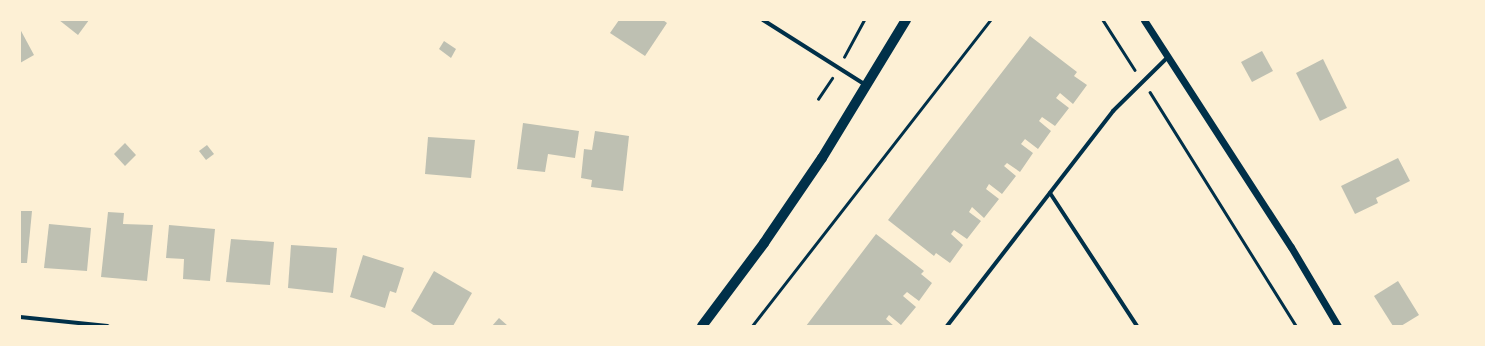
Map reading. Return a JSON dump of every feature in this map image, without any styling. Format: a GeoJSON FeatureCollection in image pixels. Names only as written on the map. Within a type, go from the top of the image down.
{"type":"FeatureCollection","features":[{"type":"Feature","properties":{"kind":"main road"},"geometry":{"type":"LineString","coordinates":[[702,326],[768,237],[822,158],[906,20]]}},
{"type":"Feature","properties":{"kind":"street"},"geometry":{"type":"LineString","coordinates":[[764,20],[866,85]]}},
{"type":"Feature","properties":{"kind":"street"},"geometry":{"type":"LineString","coordinates":[[1144,20],[1298,258],[1338,326]]}},
{"type":"Feature","properties":{"kind":"street"},"geometry":{"type":"LineString","coordinates":[[947,326],[1113,111],[1168,57]]}},
{"type":"Feature","properties":{"kind":"street"},"geometry":{"type":"LineString","coordinates":[[1050,193],[1137,326]]}},
{"type":"Feature","properties":{"kind":"street"},"geometry":{"type":"LineString","coordinates":[[20,317],[108,326]]}},
{"type":"Feature","properties":{"kind":"path"},"geometry":{"type":"LineString","coordinates":[[752,326],[990,20]]}},
{"type":"Feature","properties":{"kind":"path"},"geometry":{"type":"LineString","coordinates":[[1103,20],[1296,326]]}},
{"type":"Feature","properties":{"kind":"building"},"geometry":{"type":"Polygon","coordinates":[[[59,20],[89,20],[78,35],[59,20]]]}},
{"type":"Feature","properties":{"kind":"building"},"geometry":{"type":"Polygon","coordinates":[[[619,20],[663,20],[667,23],[645,56],[610,33],[619,20]]]}},
{"type":"Feature","properties":{"kind":"building"},"geometry":{"type":"Polygon","coordinates":[[[20,29],[34,55],[20,63],[20,29]]]}},
{"type":"Feature","properties":{"kind":"building"},"geometry":{"type":"Polygon","coordinates":[[[1030,36],[1077,72],[1074,76],[1087,85],[1073,104],[1060,93],[1056,98],[1069,108],[1055,126],[1042,117],[1039,121],[1051,131],[1038,149],[1025,139],[1021,144],[1033,153],[1020,172],[1007,163],[1004,166],[1016,176],[1002,194],[989,184],[986,189],[999,199],[984,218],[972,207],[969,212],[981,221],[967,239],[954,230],[951,234],[963,245],[950,263],[936,253],[934,256],[888,220],[1030,36]]]}},
{"type":"Feature","properties":{"kind":"building"},"geometry":{"type":"Polygon","coordinates":[[[444,41],[456,49],[451,58],[439,49],[444,41]]]}},
{"type":"Feature","properties":{"kind":"building"},"geometry":{"type":"Polygon","coordinates":[[[1262,51],[1273,71],[1252,82],[1241,62],[1262,51]]]}},
{"type":"Feature","properties":{"kind":"building"},"geometry":{"type":"Polygon","coordinates":[[[1323,59],[1347,108],[1320,121],[1296,73],[1323,59]]]}},
{"type":"Feature","properties":{"kind":"building"},"geometry":{"type":"Polygon","coordinates":[[[523,123],[579,131],[575,158],[548,154],[545,172],[517,169],[523,123]]]}},
{"type":"Feature","properties":{"kind":"building"},"geometry":{"type":"Polygon","coordinates":[[[595,131],[629,136],[623,191],[591,187],[592,180],[581,178],[584,149],[592,150],[595,131]]]}},
{"type":"Feature","properties":{"kind":"building"},"geometry":{"type":"Polygon","coordinates":[[[428,137],[475,140],[471,178],[425,174],[428,137]]]}},
{"type":"Feature","properties":{"kind":"building"},"geometry":{"type":"Polygon","coordinates":[[[125,143],[136,155],[125,166],[114,154],[125,143]]]}},
{"type":"Feature","properties":{"kind":"building"},"geometry":{"type":"Polygon","coordinates":[[[207,145],[214,154],[206,160],[199,151],[207,145]]]}},
{"type":"Feature","properties":{"kind":"building"},"geometry":{"type":"Polygon","coordinates":[[[1398,158],[1410,181],[1376,198],[1378,203],[1355,214],[1341,186],[1398,158]]]}},
{"type":"Feature","properties":{"kind":"building"},"geometry":{"type":"Polygon","coordinates":[[[20,211],[32,211],[27,263],[20,263],[20,211]]]}},
{"type":"Feature","properties":{"kind":"building"},"geometry":{"type":"Polygon","coordinates":[[[108,212],[124,213],[123,224],[153,225],[147,281],[101,277],[108,212]]]}},
{"type":"Feature","properties":{"kind":"building"},"geometry":{"type":"Polygon","coordinates":[[[49,224],[91,228],[87,271],[44,268],[49,224]]]}},
{"type":"Feature","properties":{"kind":"building"},"geometry":{"type":"Polygon","coordinates":[[[169,225],[215,229],[210,281],[183,279],[184,259],[166,258],[169,225]]]}},
{"type":"Feature","properties":{"kind":"building"},"geometry":{"type":"Polygon","coordinates":[[[876,234],[924,271],[921,274],[932,283],[919,301],[907,292],[903,296],[916,307],[901,325],[889,315],[886,319],[894,326],[806,326],[876,234]]]}},
{"type":"Feature","properties":{"kind":"building"},"geometry":{"type":"Polygon","coordinates":[[[231,239],[274,242],[270,285],[226,282],[231,239]]]}},
{"type":"Feature","properties":{"kind":"building"},"geometry":{"type":"Polygon","coordinates":[[[291,245],[337,248],[333,293],[288,288],[291,245]]]}},
{"type":"Feature","properties":{"kind":"building"},"geometry":{"type":"Polygon","coordinates":[[[363,255],[404,268],[396,293],[390,291],[385,308],[350,297],[363,255]]]}},
{"type":"Feature","properties":{"kind":"building"},"geometry":{"type":"Polygon","coordinates":[[[434,271],[472,293],[453,326],[435,326],[411,311],[434,271]]]}},
{"type":"Feature","properties":{"kind":"building"},"geometry":{"type":"Polygon","coordinates":[[[1398,281],[1419,315],[1401,326],[1393,326],[1374,296],[1398,281]]]}},
{"type":"Feature","properties":{"kind":"building"},"geometry":{"type":"Polygon","coordinates":[[[499,318],[508,326],[492,326],[499,318]]]}}]}
